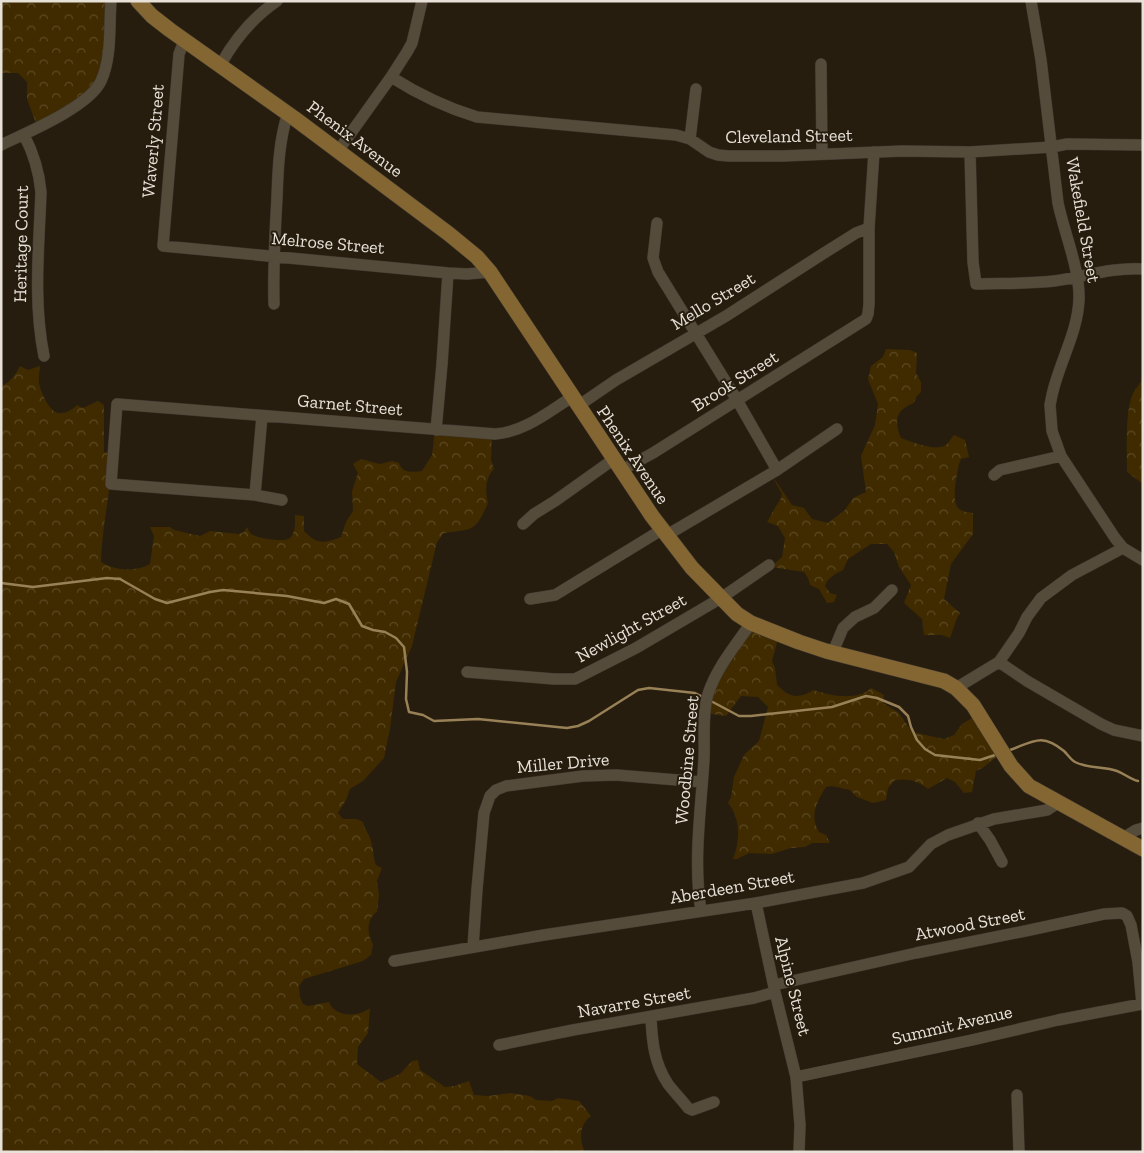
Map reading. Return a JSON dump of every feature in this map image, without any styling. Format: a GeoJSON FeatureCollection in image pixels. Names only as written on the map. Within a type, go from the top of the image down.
{"type":"FeatureCollection","features":[{"type":"Feature","properties":{"kind":"main road","name":"Phenix Avenue"},"geometry":{"type":"LineString","coordinates":[[138,1],[152,16],[338,150],[477,257],[490,272],[652,516],[692,568],[737,614],[775,634],[833,652],[944,681],[956,688],[973,706],[1011,766],[1029,786],[1143,849]]}},
{"type":"Feature","properties":{"kind":"street"},"geometry":{"type":"LineString","coordinates":[[338,150],[391,78],[412,43],[422,1]]}},
{"type":"Feature","properties":{"kind":"street","name":"Wakefield Street"},"geometry":{"type":"LineString","coordinates":[[1031,1],[1041,60],[1059,210],[1077,277],[1079,300],[1076,316],[1056,376],[1050,405],[1052,431],[1062,456],[1115,538],[1123,548],[1143,560]]}},
{"type":"Feature","properties":{"kind":"street"},"geometry":{"type":"LineString","coordinates":[[1,145],[24,135],[79,104],[98,87],[107,58],[113,3]]}},
{"type":"Feature","properties":{"kind":"street"},"geometry":{"type":"LineString","coordinates":[[220,64],[233,42],[270,3]]}},
{"type":"Feature","properties":{"kind":"street","name":"Waverly Street"},"geometry":{"type":"LineString","coordinates":[[163,246],[179,54],[184,40]]}},
{"type":"Feature","properties":{"kind":"street"},"geometry":{"type":"LineString","coordinates":[[821,64],[822,154]]}},
{"type":"Feature","properties":{"kind":"street","name":"Cleveland Street"},"geometry":{"type":"LineString","coordinates":[[391,78],[438,102],[477,117],[676,135],[690,139],[702,148],[718,155],[970,152],[1052,147],[1067,144],[1143,145]]}},
{"type":"Feature","properties":{"kind":"street"},"geometry":{"type":"LineString","coordinates":[[690,139],[696,88]]}},
{"type":"Feature","properties":{"kind":"street"},"geometry":{"type":"LineString","coordinates":[[274,304],[273,256],[280,150],[288,114]]}},
{"type":"Feature","properties":{"kind":"street","name":"Heritage Court"},"geometry":{"type":"LineString","coordinates":[[24,135],[37,162],[41,192],[38,313],[39,334],[44,356]]}},
{"type":"Feature","properties":{"kind":"street"},"geometry":{"type":"LineString","coordinates":[[869,228],[874,152]]}},
{"type":"Feature","properties":{"kind":"street"},"geometry":{"type":"LineString","coordinates":[[970,152],[976,284],[1054,281],[1113,270],[1143,269]]}},
{"type":"Feature","properties":{"kind":"street"},"geometry":{"type":"LineString","coordinates":[[657,223],[654,263],[777,470]]}},
{"type":"Feature","properties":{"kind":"street","name":"Brook Street"},"geometry":{"type":"LineString","coordinates":[[523,524],[534,514],[618,465],[653,453],[866,319],[869,304],[869,228]]}},
{"type":"Feature","properties":{"kind":"street","name":"Mello Street"},"geometry":{"type":"LineString","coordinates":[[575,402],[726,316],[856,233],[869,228]]}},
{"type":"Feature","properties":{"kind":"street","name":"Melrose Street"},"geometry":{"type":"LineString","coordinates":[[163,246],[448,273],[490,272]]}},
{"type":"Feature","properties":{"kind":"street"},"geometry":{"type":"LineString","coordinates":[[436,430],[448,273]]}},
{"type":"Feature","properties":{"kind":"street","name":"Garnet Street"},"geometry":{"type":"LineString","coordinates":[[255,495],[111,484],[117,404],[495,434],[513,432],[575,402]]}},
{"type":"Feature","properties":{"kind":"street"},"geometry":{"type":"LineString","coordinates":[[262,416],[255,495],[282,500]]}},
{"type":"Feature","properties":{"kind":"street"},"geometry":{"type":"LineString","coordinates":[[530,599],[555,596],[777,470],[837,429]]}},
{"type":"Feature","properties":{"kind":"street"},"geometry":{"type":"LineString","coordinates":[[994,475],[1000,470],[1062,456]]}},
{"type":"Feature","properties":{"kind":"street"},"geometry":{"type":"LineString","coordinates":[[956,688],[998,662],[1041,598],[1072,575],[1123,548]]}},
{"type":"Feature","properties":{"kind":"street","name":"Newlight Street"},"geometry":{"type":"LineString","coordinates":[[467,672],[575,679],[636,648],[721,598],[769,565]]}},
{"type":"Feature","properties":{"kind":"street"},"geometry":{"type":"LineString","coordinates":[[833,652],[843,628],[855,617],[874,608],[892,590]]}},
{"type":"Feature","properties":{"kind":"street","name":"Woodbine Street"},"geometry":{"type":"LineString","coordinates":[[701,911],[696,871],[704,726],[708,695],[718,670],[751,623]]}},
{"type":"Feature","properties":{"kind":"street"},"geometry":{"type":"LineString","coordinates":[[998,662],[1101,724],[1114,730],[1143,736]]}},
{"type":"Feature","properties":{"kind":"street","name":"Miller Drive"},"geometry":{"type":"LineString","coordinates":[[473,947],[484,820],[487,803],[496,790],[506,786],[583,776],[616,775],[702,782]]}},
{"type":"Feature","properties":{"kind":"street","name":"Aberdeen Street"},"geometry":{"type":"LineString","coordinates":[[394,962],[473,947],[756,903],[863,882],[909,867],[931,844],[948,834],[978,824],[1047,810],[1058,803]]}},
{"type":"Feature","properties":{"kind":"street"},"geometry":{"type":"LineString","coordinates":[[978,824],[990,840],[1002,862]]}},
{"type":"Feature","properties":{"kind":"street"},"geometry":{"type":"LineString","coordinates":[[1123,838],[1143,828]]}},
{"type":"Feature","properties":{"kind":"street","name":"Alpine Street"},"geometry":{"type":"LineString","coordinates":[[756,903],[774,988],[796,1077]]}},
{"type":"Feature","properties":{"kind":"street","name":"Atwood Street"},"geometry":{"type":"LineString","coordinates":[[774,988],[916,953],[1116,912],[1127,916],[1140,960]]}},
{"type":"Feature","properties":{"kind":"street","name":"Summit Avenue"},"geometry":{"type":"LineString","coordinates":[[796,1077],[1058,1020],[1142,1004],[1140,960]]}},
{"type":"Feature","properties":{"kind":"street","name":"Navarre Street"},"geometry":{"type":"LineString","coordinates":[[499,1045],[754,998],[774,988]]}},
{"type":"Feature","properties":{"kind":"street"},"geometry":{"type":"LineString","coordinates":[[651,1017],[654,1052],[660,1070],[668,1084],[688,1108],[692,1110],[714,1102]]}},
{"type":"Feature","properties":{"kind":"street"},"geometry":{"type":"LineString","coordinates":[[796,1077],[800,1126],[799,1152]]}},
{"type":"Feature","properties":{"kind":"street"},"geometry":{"type":"LineString","coordinates":[[1017,1094],[1019,1152]]}},
{"type":"Feature","properties":{"kind":"green space"},"geometry":{"type":"Polygon","coordinates":[[[1,1],[112,1],[98,87],[37,126],[27,99],[27,82],[18,73],[1,73],[1,1]]]}},
{"type":"Feature","properties":{"kind":"green space"},"geometry":{"type":"Polygon","coordinates":[[[886,349],[910,350],[917,353],[916,373],[921,382],[921,392],[916,397],[914,403],[903,409],[898,417],[897,426],[901,438],[924,446],[942,447],[954,435],[965,440],[969,457],[961,459],[959,464],[955,499],[958,508],[965,512],[973,513],[973,534],[951,564],[944,599],[960,613],[950,638],[942,635],[924,635],[922,619],[904,603],[911,585],[899,567],[894,552],[887,544],[871,544],[848,559],[843,570],[827,581],[825,586],[830,593],[837,595],[834,602],[827,603],[819,589],[810,585],[804,572],[771,567],[782,557],[785,538],[778,526],[767,522],[782,494],[771,474],[792,505],[804,508],[812,519],[828,523],[845,510],[853,498],[866,492],[861,456],[875,425],[878,404],[868,379],[871,366],[883,357],[886,349]]]}},
{"type":"Feature","properties":{"kind":"green space"},"geometry":{"type":"Polygon","coordinates":[[[20,366],[28,370],[40,366],[40,387],[46,401],[55,412],[66,412],[77,405],[83,408],[98,401],[104,405],[104,452],[113,454],[101,562],[119,569],[132,569],[150,564],[154,536],[150,527],[170,527],[174,530],[200,536],[210,531],[239,534],[244,532],[247,527],[254,536],[283,540],[290,538],[293,533],[295,515],[304,516],[304,531],[316,540],[325,542],[341,537],[346,522],[353,511],[352,491],[358,473],[353,464],[361,459],[380,464],[392,461],[399,463],[405,471],[422,471],[432,455],[435,430],[492,435],[491,460],[494,469],[486,485],[488,503],[476,524],[462,531],[444,533],[437,542],[412,646],[396,682],[384,758],[363,781],[350,789],[338,813],[343,819],[357,819],[363,822],[371,842],[376,865],[382,868],[377,881],[379,895],[377,912],[369,922],[370,936],[373,944],[371,955],[363,961],[304,979],[299,986],[300,997],[303,1004],[308,1006],[329,1002],[336,1011],[348,1014],[360,1013],[370,1008],[368,1033],[358,1047],[357,1064],[381,1082],[400,1074],[412,1061],[418,1060],[420,1070],[445,1087],[469,1081],[474,1095],[488,1096],[510,1093],[530,1096],[536,1100],[552,1101],[558,1098],[579,1101],[591,1116],[584,1124],[581,1133],[585,1152],[1,1152],[1,386],[12,378],[20,366]]]}},
{"type":"Feature","properties":{"kind":"green space"},"geometry":{"type":"Polygon","coordinates":[[[1143,379],[1143,484],[1127,472],[1127,422],[1134,392],[1143,379]]]}},
{"type":"Feature","properties":{"kind":"green space"},"geometry":{"type":"Polygon","coordinates":[[[748,624],[779,635],[772,661],[775,668],[777,685],[786,693],[799,696],[814,690],[828,694],[852,696],[859,695],[871,688],[884,695],[883,703],[899,713],[912,732],[944,739],[954,735],[962,724],[977,715],[1001,753],[976,771],[972,792],[964,793],[955,782],[947,778],[928,789],[913,781],[905,779],[895,780],[888,788],[886,800],[873,803],[857,797],[850,790],[832,786],[826,787],[817,803],[814,814],[819,832],[826,835],[830,843],[812,843],[805,847],[791,848],[772,854],[749,853],[733,859],[737,845],[738,830],[735,816],[728,803],[731,797],[734,777],[744,755],[759,741],[768,707],[758,697],[741,696],[726,716],[705,713],[706,698],[748,624]]]}},
{"type":"Feature","properties":{"kind":"waterway"},"geometry":{"type":"LineString","coordinates":[[1,583],[33,587],[107,578],[120,579],[155,599],[167,603],[223,590],[287,596],[324,603],[336,599],[349,604],[362,626],[385,632],[396,638],[404,647],[407,672],[406,699],[409,712],[423,715],[434,721],[478,719],[567,728],[589,721],[638,690],[649,688],[695,693],[705,698]]}},
{"type":"Feature","properties":{"kind":"waterway"},"geometry":{"type":"LineString","coordinates":[[709,700],[739,716],[751,716],[832,707],[866,696],[877,698],[899,707],[908,716],[917,740],[925,749],[935,755],[980,760],[995,755]]}},
{"type":"Feature","properties":{"kind":"waterway"},"geometry":{"type":"LineString","coordinates":[[1010,750],[1038,740],[1044,740],[1056,745],[1080,764],[1112,769],[1138,781]]}}]}
